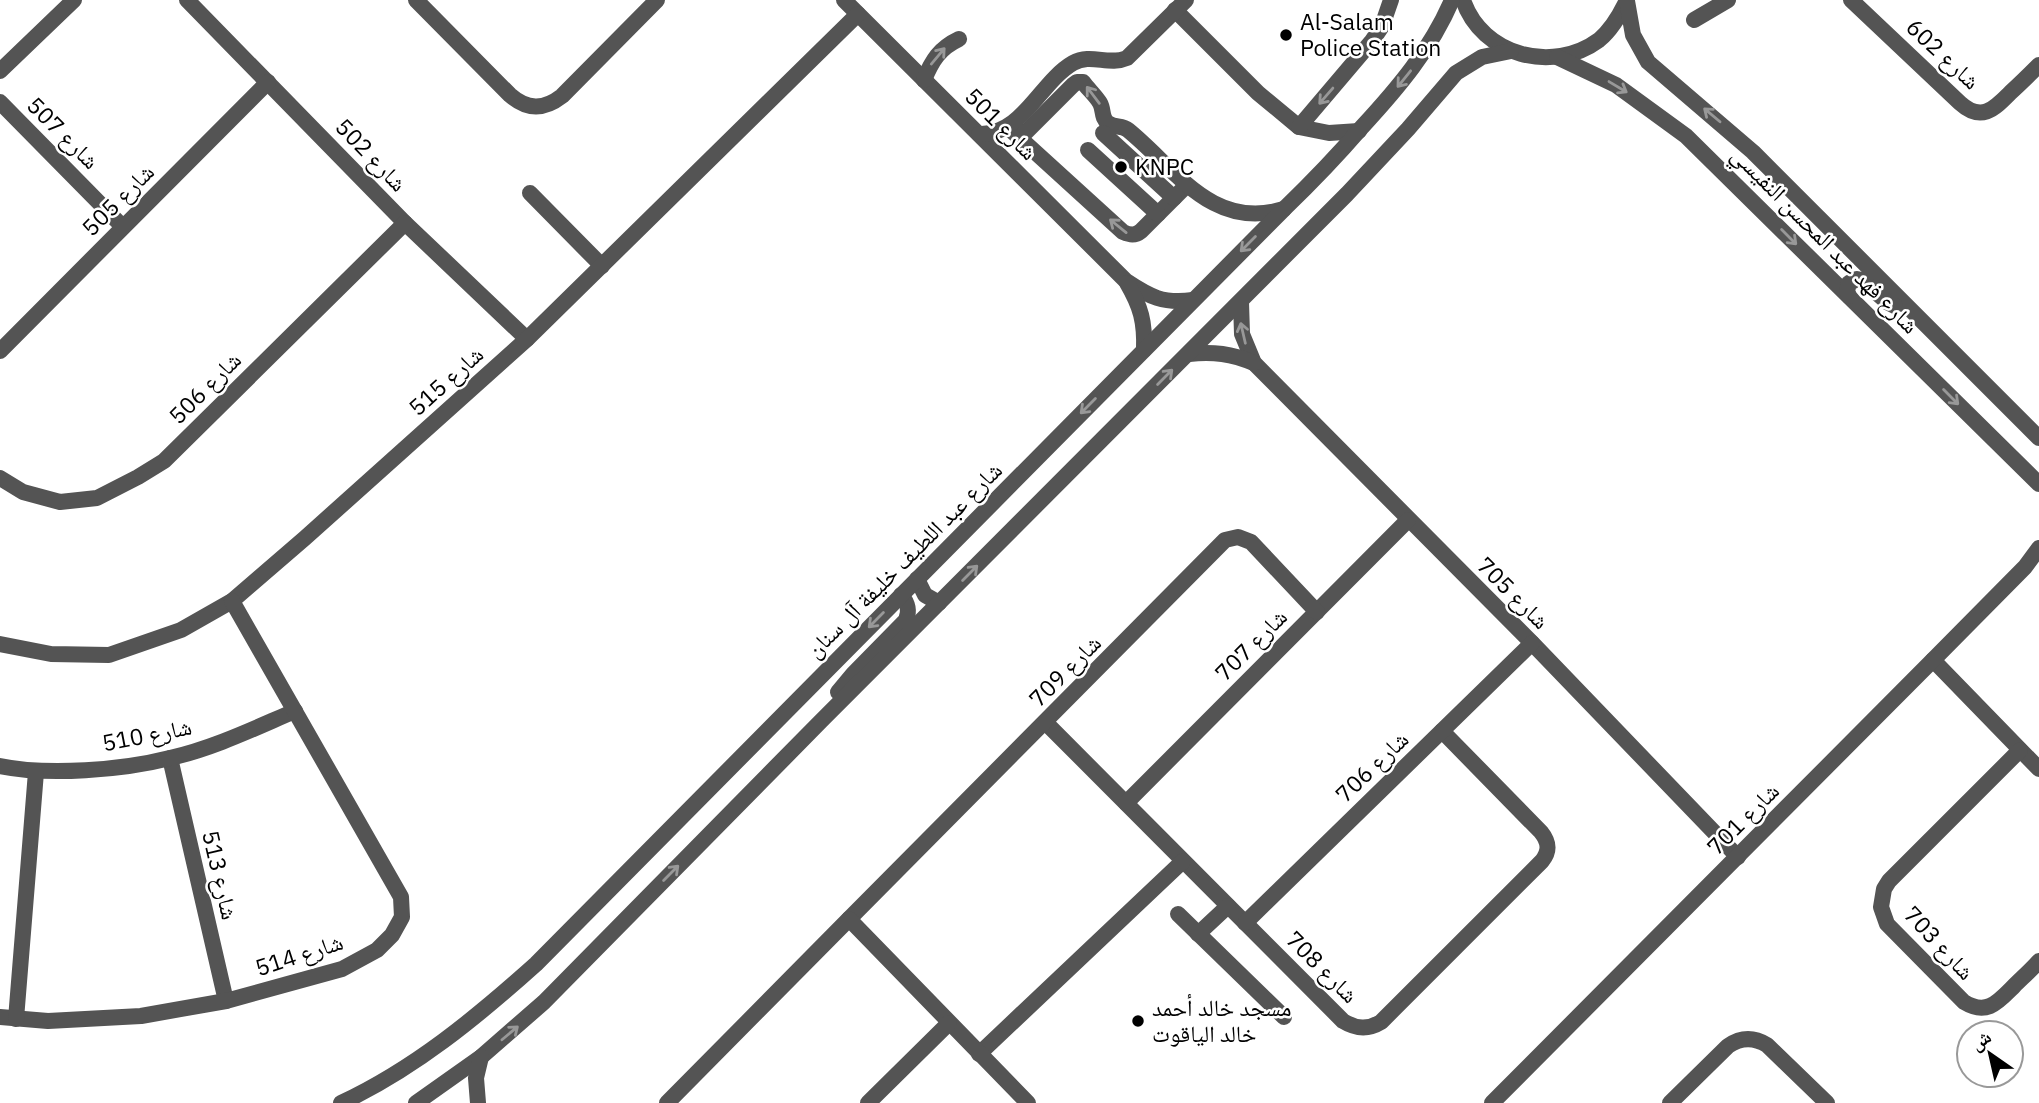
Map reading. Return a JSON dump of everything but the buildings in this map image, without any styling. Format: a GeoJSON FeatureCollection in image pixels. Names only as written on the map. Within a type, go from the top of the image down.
{"type":"FeatureCollection","features":[{"type":"Feature","properties":{"kind":"street"},"geometry":{"type":"LineString","coordinates":[[0,71],[74,0]]}},
{"type":"Feature","properties":{"kind":"street","name":"شارع 502"},"geometry":{"type":"LineString","coordinates":[[187,0],[405,223],[527,339]]}},
{"type":"Feature","properties":{"kind":"street"},"geometry":{"type":"LineString","coordinates":[[415,0],[518,102],[536,107],[545,106],[562,96],[655,1]]}},
{"type":"Feature","properties":{"kind":"street","name":"شارع 501"},"geometry":{"type":"LineString","coordinates":[[844,0],[1126,281],[1147,295],[1163,300],[1193,300]]}},
{"type":"Feature","properties":{"kind":"street"},"geometry":{"type":"LineString","coordinates":[[1299,127],[1372,41],[1382,26],[1391,0]]}},
{"type":"Feature","properties":{"kind":"street","name":"شارع عبد اللطيف خليفة آل سنان"},"geometry":{"type":"LineString","coordinates":[[341,1103],[423,1055],[476,1016],[580,920],[1283,209],[1320,175],[1420,59],[1452,0]]}},
{"type":"Feature","properties":{"kind":"street"},"geometry":{"type":"LineString","coordinates":[[1463,0],[1473,21],[1497,44],[1526,56],[1557,57],[1572,54],[1600,39],[1620,15],[1627,1]]}},
{"type":"Feature","properties":{"kind":"street"},"geometry":{"type":"LineString","coordinates":[[1694,20],[1728,0]]}},
{"type":"Feature","properties":{"kind":"street","name":"شارع 602"},"geometry":{"type":"LineString","coordinates":[[1851,0],[1960,103],[1972,111],[1987,112],[1993,109],[2039,65]]}},
{"type":"Feature","properties":{"kind":"street","name":"شارع فهد عبد المحسن النفيسي"},"geometry":{"type":"LineString","coordinates":[[1627,1],[1633,35],[1648,62],[1745,145],[2039,438]]}},
{"type":"Feature","properties":{"kind":"street"},"geometry":{"type":"LineString","coordinates":[[1007,131],[1070,65],[1086,59],[1109,61],[1127,58],[1181,5],[1258,93],[1299,127],[1329,133],[1359,131]]}},
{"type":"Feature","properties":{"kind":"street","name":"شارع 515"},"geometry":{"type":"LineString","coordinates":[[0,644],[51,654],[109,655],[181,630],[232,601],[527,339],[858,14]]}},
{"type":"Feature","properties":{"kind":"street"},"geometry":{"type":"LineString","coordinates":[[924,80],[934,58],[941,50],[959,39]]}},
{"type":"Feature","properties":{"kind":"street"},"geometry":{"type":"LineString","coordinates":[[416,1103],[481,1057],[544,1002],[1241,302],[1378,162],[1456,73],[1482,57],[1511,51]]}},
{"type":"Feature","properties":{"kind":"street","name":"شارع فهد عبد المحسن النفيسي"},"geometry":{"type":"LineString","coordinates":[[1557,57],[1616,85],[1686,136],[2039,484]]}},
{"type":"Feature","properties":{"kind":"street","name":"شارع 505"},"geometry":{"type":"LineString","coordinates":[[0,351],[268,82]]}},
{"type":"Feature","properties":{"kind":"street"},"geometry":{"type":"LineString","coordinates":[[979,134],[1026,132],[1073,85],[1083,82],[1100,104],[1105,121],[1127,129],[1187,185],[1210,202],[1234,211],[1259,214],[1283,209]]}},
{"type":"Feature","properties":{"kind":"street","name":"شارع 507"},"geometry":{"type":"LineString","coordinates":[[0,102],[123,227]]}},
{"type":"Feature","properties":{"kind":"street"},"geometry":{"type":"LineString","coordinates":[[1007,131],[1123,232],[1137,234],[1187,185]]}},
{"type":"Feature","properties":{"kind":"street"},"geometry":{"type":"LineString","coordinates":[[1103,133],[1174,198]]}},
{"type":"Feature","properties":{"kind":"street"},"geometry":{"type":"LineString","coordinates":[[1088,150],[1158,214]]}},
{"type":"Feature","properties":{"kind":"street"},"geometry":{"type":"LineString","coordinates":[[530,193],[602,266]]}},
{"type":"Feature","properties":{"kind":"street","name":"شارع 506"},"geometry":{"type":"LineString","coordinates":[[0,478],[23,492],[60,502],[97,498],[164,461],[405,223]]}},
{"type":"Feature","properties":{"kind":"street"},"geometry":{"type":"LineString","coordinates":[[1849,296],[1849,283],[1862,280],[1887,302],[1914,314]]}},
{"type":"Feature","properties":{"kind":"street","name":"شارع 501"},"geometry":{"type":"LineString","coordinates":[[1126,281],[1142,315],[1144,350]]}},
{"type":"Feature","properties":{"kind":"street","name":"شارع 705"},"geometry":{"type":"LineString","coordinates":[[1241,302],[1242,334],[1254,363],[1532,643],[1738,857]]}},
{"type":"Feature","properties":{"kind":"street","name":"شارع 705"},"geometry":{"type":"LineString","coordinates":[[1189,354],[1222,352],[1254,363]]}},
{"type":"Feature","properties":{"kind":"street","name":"شارع 707"},"geometry":{"type":"LineString","coordinates":[[1126,803],[1408,520]]}},
{"type":"Feature","properties":{"kind":"street","name":"شارع 709"},"geometry":{"type":"LineString","coordinates":[[667,1103],[1220,545],[1232,538],[1245,538],[1251,542],[1317,612]]}},
{"type":"Feature","properties":{"kind":"street","name":"شارع 701"},"geometry":{"type":"LineString","coordinates":[[1492,1103],[2032,563],[2039,548]]}},
{"type":"Feature","properties":{"kind":"street"},"geometry":{"type":"LineString","coordinates":[[917,579],[925,594],[939,603]]}},
{"type":"Feature","properties":{"kind":"street"},"geometry":{"type":"LineString","coordinates":[[821,721],[845,683],[906,620],[908,604],[901,595]]}},
{"type":"Feature","properties":{"kind":"street","name":"شارع 514"},"geometry":{"type":"LineString","coordinates":[[8,1018],[48,1021],[141,1016],[226,1001],[342,969],[377,950],[392,935],[402,917],[401,897],[232,601]]}},
{"type":"Feature","properties":{"kind":"street","name":"شارع 706"},"geometry":{"type":"LineString","coordinates":[[1245,923],[1532,643]]}},
{"type":"Feature","properties":{"kind":"street"},"geometry":{"type":"LineString","coordinates":[[1933,660],[2039,769]]}},
{"type":"Feature","properties":{"kind":"street","name":"شارع 510"},"geometry":{"type":"LineString","coordinates":[[0,766],[36,772],[83,770],[170,758],[232,738],[295,711]]}},
{"type":"Feature","properties":{"kind":"street","name":"شارع 708"},"geometry":{"type":"LineString","coordinates":[[1046,723],[1349,1025],[1362,1028],[1375,1026],[1385,1018],[1548,852],[1547,841],[1541,832],[1442,731]]}},
{"type":"Feature","properties":{"kind":"street","name":"شارع 703"},"geometry":{"type":"LineString","coordinates":[[2020,750],[1889,881],[1884,889],[1881,907],[1893,932],[1970,1006],[1985,1007],[1997,1002],[2039,961]]}},
{"type":"Feature","properties":{"kind":"street","name":"شارع 513"},"geometry":{"type":"LineString","coordinates":[[170,758],[226,1001]]}},
{"type":"Feature","properties":{"kind":"street"},"geometry":{"type":"LineString","coordinates":[[8,1018],[36,772]]}},
{"type":"Feature","properties":{"kind":"street"},"geometry":{"type":"LineString","coordinates":[[979,1054],[1183,861]]}},
{"type":"Feature","properties":{"kind":"street"},"geometry":{"type":"LineString","coordinates":[[1198,934],[1228,906]]}},
{"type":"Feature","properties":{"kind":"street"},"geometry":{"type":"LineString","coordinates":[[1178,914],[1284,1017]]}},
{"type":"Feature","properties":{"kind":"street"},"geometry":{"type":"LineString","coordinates":[[849,919],[1028,1103]]}},
{"type":"Feature","properties":{"kind":"street"},"geometry":{"type":"LineString","coordinates":[[868,1103],[949,1023]]}},
{"type":"Feature","properties":{"kind":"street"},"geometry":{"type":"LineString","coordinates":[[1671,1103],[1728,1046],[1748,1039],[1768,1045],[1827,1103]]}},
{"type":"Feature","properties":{"kind":"street"},"geometry":{"type":"LineString","coordinates":[[478,1103],[476,1078],[481,1057]]}},
{"type":"Feature","properties":{"kind":"place","name":"Al-Salam Police Station"},"geometry":{"type":"Point","coordinates":[1286,35]}},
{"type":"Feature","properties":{"kind":"place","name":"KNPC"},"geometry":{"type":"Point","coordinates":[1121,167]}},
{"type":"Feature","properties":{"kind":"place","name":"مسجد خالد أحمد خالد الياقوت"},"geometry":{"type":"Point","coordinates":[1138,1021]}}]}
